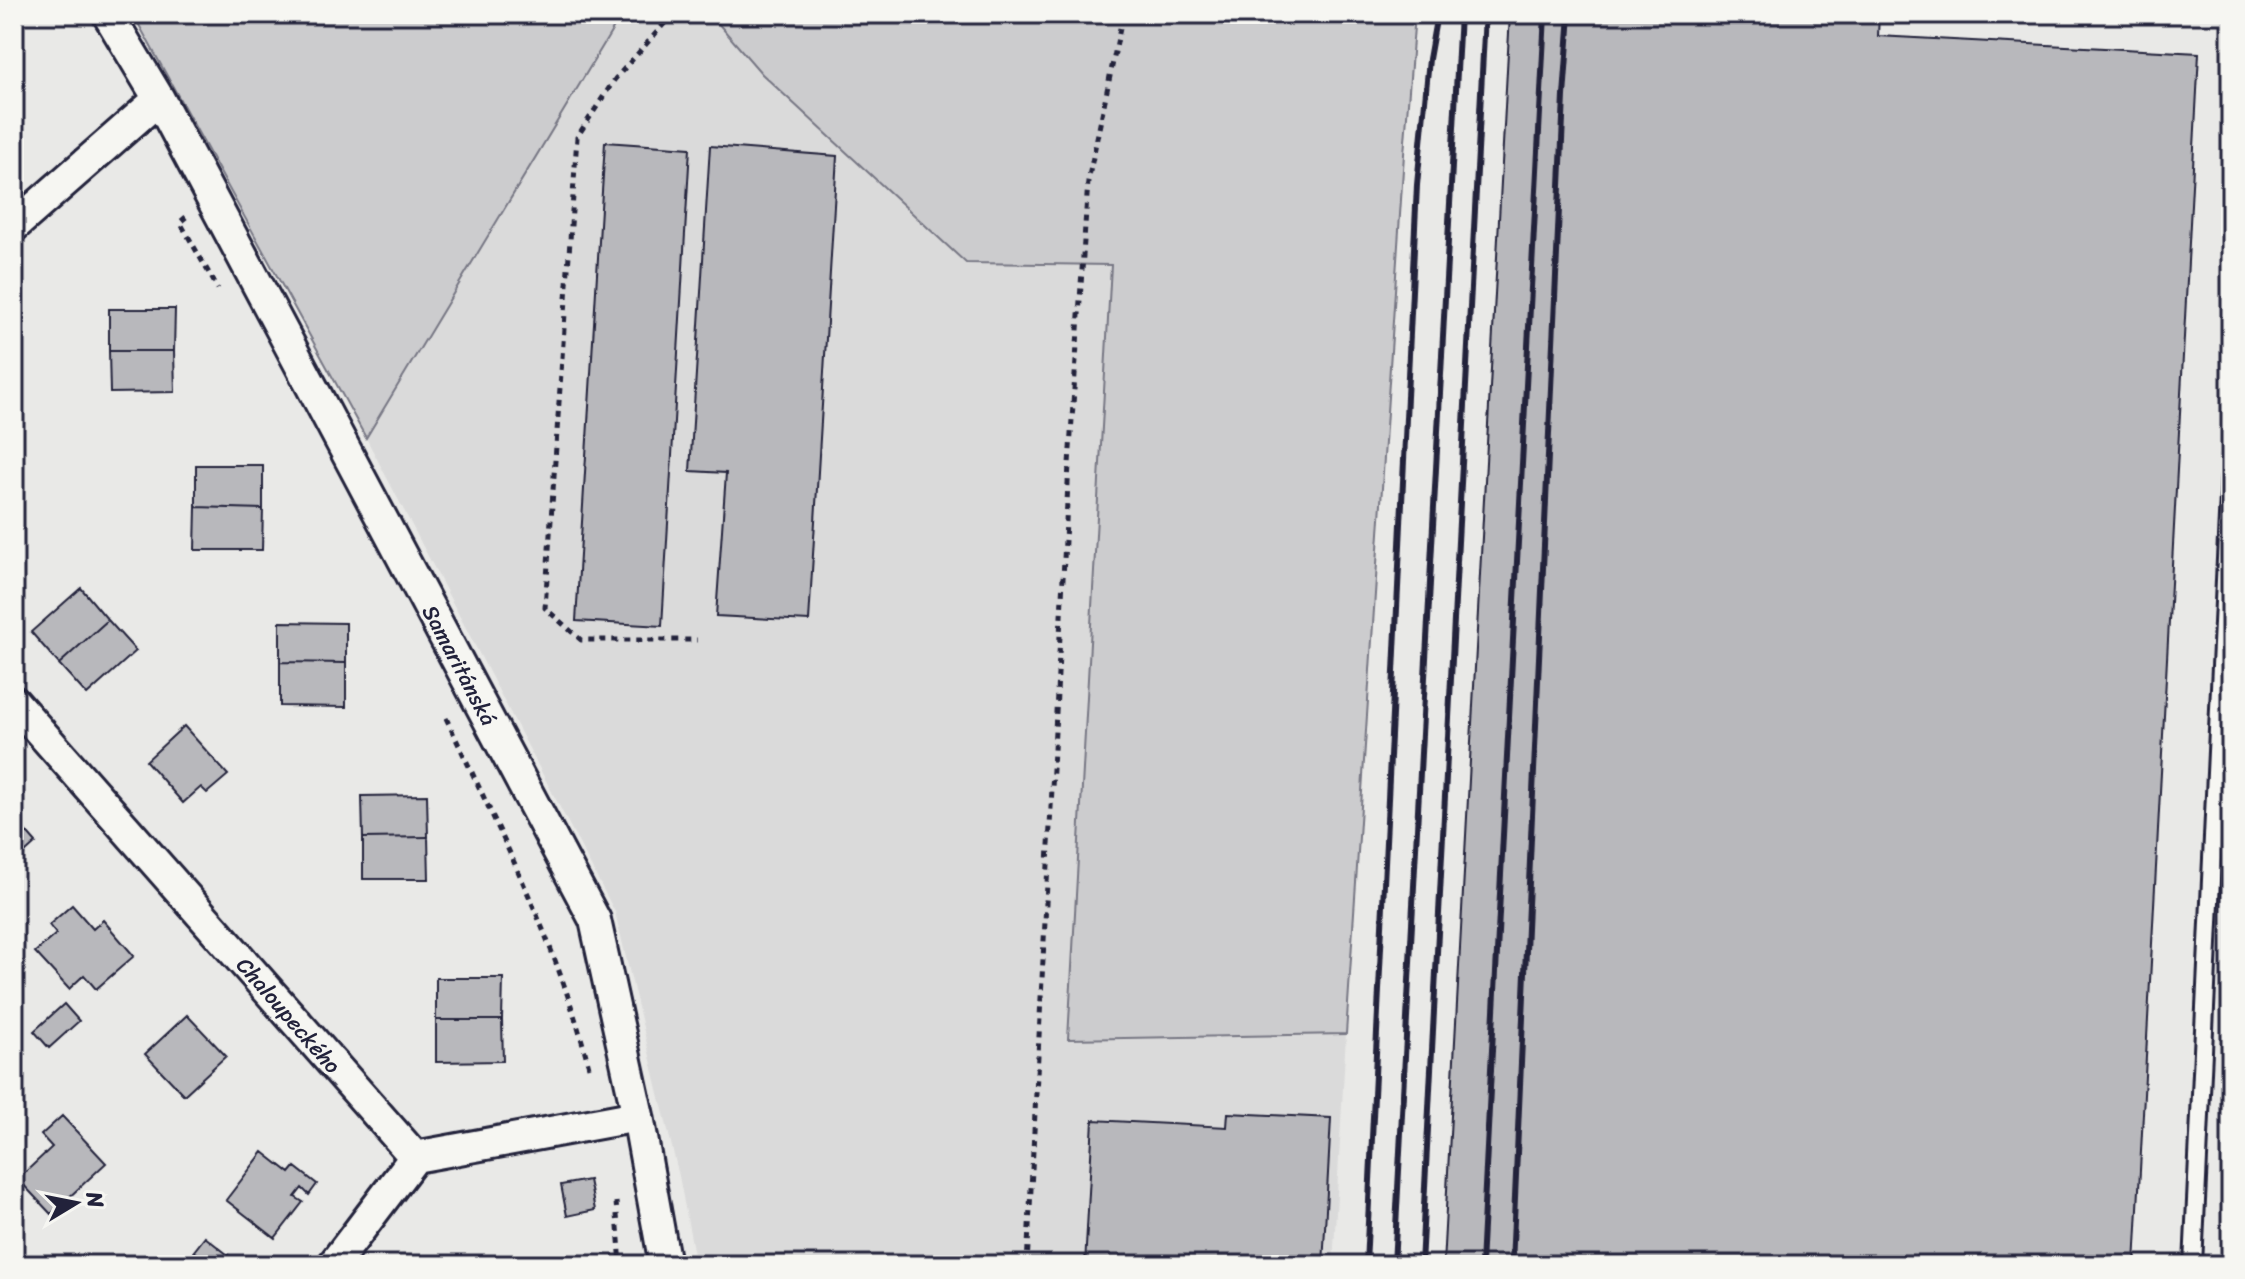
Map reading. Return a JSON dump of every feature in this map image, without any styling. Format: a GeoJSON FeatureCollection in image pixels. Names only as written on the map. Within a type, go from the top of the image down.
{"type":"FeatureCollection","features":[{"type":"Feature","properties":{"kind":"street","name":"Samaritánská"},"geometry":{"type":"LineString","coordinates":[[108,14],[159,99],[595,920],[638,1116],[665,1265]]}},
{"type":"Feature","properties":{"kind":"street"},"geometry":{"type":"LineString","coordinates":[[14,226],[159,99]]}},
{"type":"Feature","properties":{"kind":"street","name":"Chaloupeckého"},"geometry":{"type":"LineString","coordinates":[[14,702],[415,1157]]}},
{"type":"Feature","properties":{"kind":"street"},"geometry":{"type":"LineString","coordinates":[[333,1265],[415,1157],[638,1116]]}},
{"type":"Feature","properties":{"kind":"lane"},"geometry":{"type":"LineString","coordinates":[[2193,1265],[2231,452]]}},
{"type":"Feature","properties":{"kind":"path"},"geometry":{"type":"LineString","coordinates":[[673,14],[615,79],[577,137],[545,608],[581,640],[697,640]]}},
{"type":"Feature","properties":{"kind":"path"},"geometry":{"type":"LineString","coordinates":[[1027,1265],[1067,496],[1088,181],[1123,14]]}},
{"type":"Feature","properties":{"kind":"path"},"geometry":{"type":"LineString","coordinates":[[211,198],[180,222],[218,289]]}},
{"type":"Feature","properties":{"kind":"path"},"geometry":{"type":"LineString","coordinates":[[442,710],[522,879],[575,1013],[603,1122]]}},
{"type":"Feature","properties":{"kind":"path"},"geometry":{"type":"LineString","coordinates":[[14,1043],[20,1050],[14,1055]]}},
{"type":"Feature","properties":{"kind":"path"},"geometry":{"type":"LineString","coordinates":[[616,1196],[621,1265]]}},
{"type":"Feature","properties":{"kind":"shaded area"},"geometry":{"type":"Polygon","coordinates":[[[133,14],[622,14],[366,438],[133,14]]]}},
{"type":"Feature","properties":{"kind":"shaded area"},"geometry":{"type":"Polygon","coordinates":[[[622,14],[710,14],[762,74],[966,263],[1111,264],[1068,1038],[1346,1034],[1333,1265],[696,1265],[679,1176],[615,912],[366,438],[622,14]]]}},
{"type":"Feature","properties":{"kind":"shaded area"},"geometry":{"type":"Polygon","coordinates":[[[710,14],[1415,14],[1346,1034],[1068,1039],[1111,265],[966,263],[762,74],[710,14]]]}},
{"type":"Feature","properties":{"kind":"building"},"geometry":{"type":"Polygon","coordinates":[[[1510,14],[1879,14],[1878,36],[2199,53],[2135,1265],[1443,1265],[1510,14]]]}},
{"type":"Feature","properties":{"kind":"building"},"geometry":{"type":"Polygon","coordinates":[[[605,142],[690,148],[662,626],[576,621],[605,142]]]}},
{"type":"Feature","properties":{"kind":"building"},"geometry":{"type":"Polygon","coordinates":[[[710,146],[837,156],[809,621],[716,616],[726,473],[690,471],[710,146]]]}},
{"type":"Feature","properties":{"kind":"building"},"geometry":{"type":"Polygon","coordinates":[[[109,309],[175,309],[174,351],[109,351],[109,309]]]}},
{"type":"Feature","properties":{"kind":"building"},"geometry":{"type":"Polygon","coordinates":[[[109,351],[174,351],[175,392],[110,393],[109,351]]]}},
{"type":"Feature","properties":{"kind":"building"},"geometry":{"type":"Polygon","coordinates":[[[196,465],[263,465],[263,509],[196,507],[196,465]]]}},
{"type":"Feature","properties":{"kind":"building"},"geometry":{"type":"Polygon","coordinates":[[[196,507],[263,509],[262,550],[195,550],[196,507]]]}},
{"type":"Feature","properties":{"kind":"building"},"geometry":{"type":"Polygon","coordinates":[[[81,588],[108,620],[59,664],[31,632],[81,588]]]}},
{"type":"Feature","properties":{"kind":"building"},"geometry":{"type":"Polygon","coordinates":[[[108,620],[136,651],[87,695],[59,664],[108,620]]]}},
{"type":"Feature","properties":{"kind":"building"},"geometry":{"type":"Polygon","coordinates":[[[280,622],[346,623],[346,663],[280,662],[280,622]]]}},
{"type":"Feature","properties":{"kind":"building"},"geometry":{"type":"Polygon","coordinates":[[[280,662],[346,663],[346,707],[280,706],[280,662]]]}},
{"type":"Feature","properties":{"kind":"building"},"geometry":{"type":"Polygon","coordinates":[[[184,726],[228,775],[207,793],[201,787],[183,803],[146,761],[184,726]]]}},
{"type":"Feature","properties":{"kind":"building"},"geometry":{"type":"Polygon","coordinates":[[[427,795],[428,837],[363,838],[362,796],[427,795]]]}},
{"type":"Feature","properties":{"kind":"building"},"geometry":{"type":"Polygon","coordinates":[[[14,818],[36,843],[14,863],[14,818]]]}},
{"type":"Feature","properties":{"kind":"building"},"geometry":{"type":"Polygon","coordinates":[[[428,837],[429,879],[363,879],[363,838],[428,837]]]}},
{"type":"Feature","properties":{"kind":"building"},"geometry":{"type":"Polygon","coordinates":[[[72,905],[93,929],[103,920],[134,956],[96,989],[84,975],[69,989],[35,952],[56,934],[49,925],[72,905]]]}},
{"type":"Feature","properties":{"kind":"building"},"geometry":{"type":"Polygon","coordinates":[[[436,978],[503,978],[502,1020],[436,1020],[436,978]]]}},
{"type":"Feature","properties":{"kind":"building"},"geometry":{"type":"Polygon","coordinates":[[[64,1004],[79,1021],[49,1048],[34,1031],[64,1004]]]}},
{"type":"Feature","properties":{"kind":"building"},"geometry":{"type":"Polygon","coordinates":[[[187,1015],[226,1056],[184,1095],[145,1054],[187,1015]]]}},
{"type":"Feature","properties":{"kind":"building"},"geometry":{"type":"Polygon","coordinates":[[[436,1020],[502,1020],[503,1061],[436,1062],[436,1020]]]}},
{"type":"Feature","properties":{"kind":"building"},"geometry":{"type":"Polygon","coordinates":[[[1228,1113],[1331,1118],[1323,1265],[1085,1265],[1093,1120],[1227,1127],[1228,1113]]]}},
{"type":"Feature","properties":{"kind":"building"},"geometry":{"type":"Polygon","coordinates":[[[62,1116],[106,1163],[51,1214],[18,1179],[52,1147],[41,1135],[62,1116]]]}},
{"type":"Feature","properties":{"kind":"building"},"geometry":{"type":"Polygon","coordinates":[[[263,1152],[290,1173],[295,1167],[317,1184],[309,1195],[302,1188],[295,1197],[303,1202],[275,1238],[226,1200],[263,1152]]]}},
{"type":"Feature","properties":{"kind":"building"},"geometry":{"type":"Polygon","coordinates":[[[589,1180],[595,1210],[567,1216],[561,1185],[589,1180]]]}},
{"type":"Feature","properties":{"kind":"building"},"geometry":{"type":"Polygon","coordinates":[[[205,1237],[241,1265],[212,1265],[194,1251],[205,1237]]]}},
{"type":"Feature","properties":{"kind":"building"},"geometry":{"type":"Polygon","coordinates":[[[191,1254],[206,1265],[182,1265],[191,1254]]]}},
{"type":"Feature","properties":{"kind":"railway"},"geometry":{"type":"LineString","coordinates":[[1366,1265],[1417,185],[1429,59],[1437,14]]}},
{"type":"Feature","properties":{"kind":"railway"},"geometry":{"type":"LineString","coordinates":[[1394,1265],[1460,14]]}},
{"type":"Feature","properties":{"kind":"railway"},"geometry":{"type":"LineString","coordinates":[[1421,1265],[1485,14]]}},
{"type":"Feature","properties":{"kind":"railway"},"geometry":{"type":"LineString","coordinates":[[1481,1265],[1545,14]]}},
{"type":"Feature","properties":{"kind":"railway"},"geometry":{"type":"LineString","coordinates":[[1512,1265],[1570,14]]}}]}
